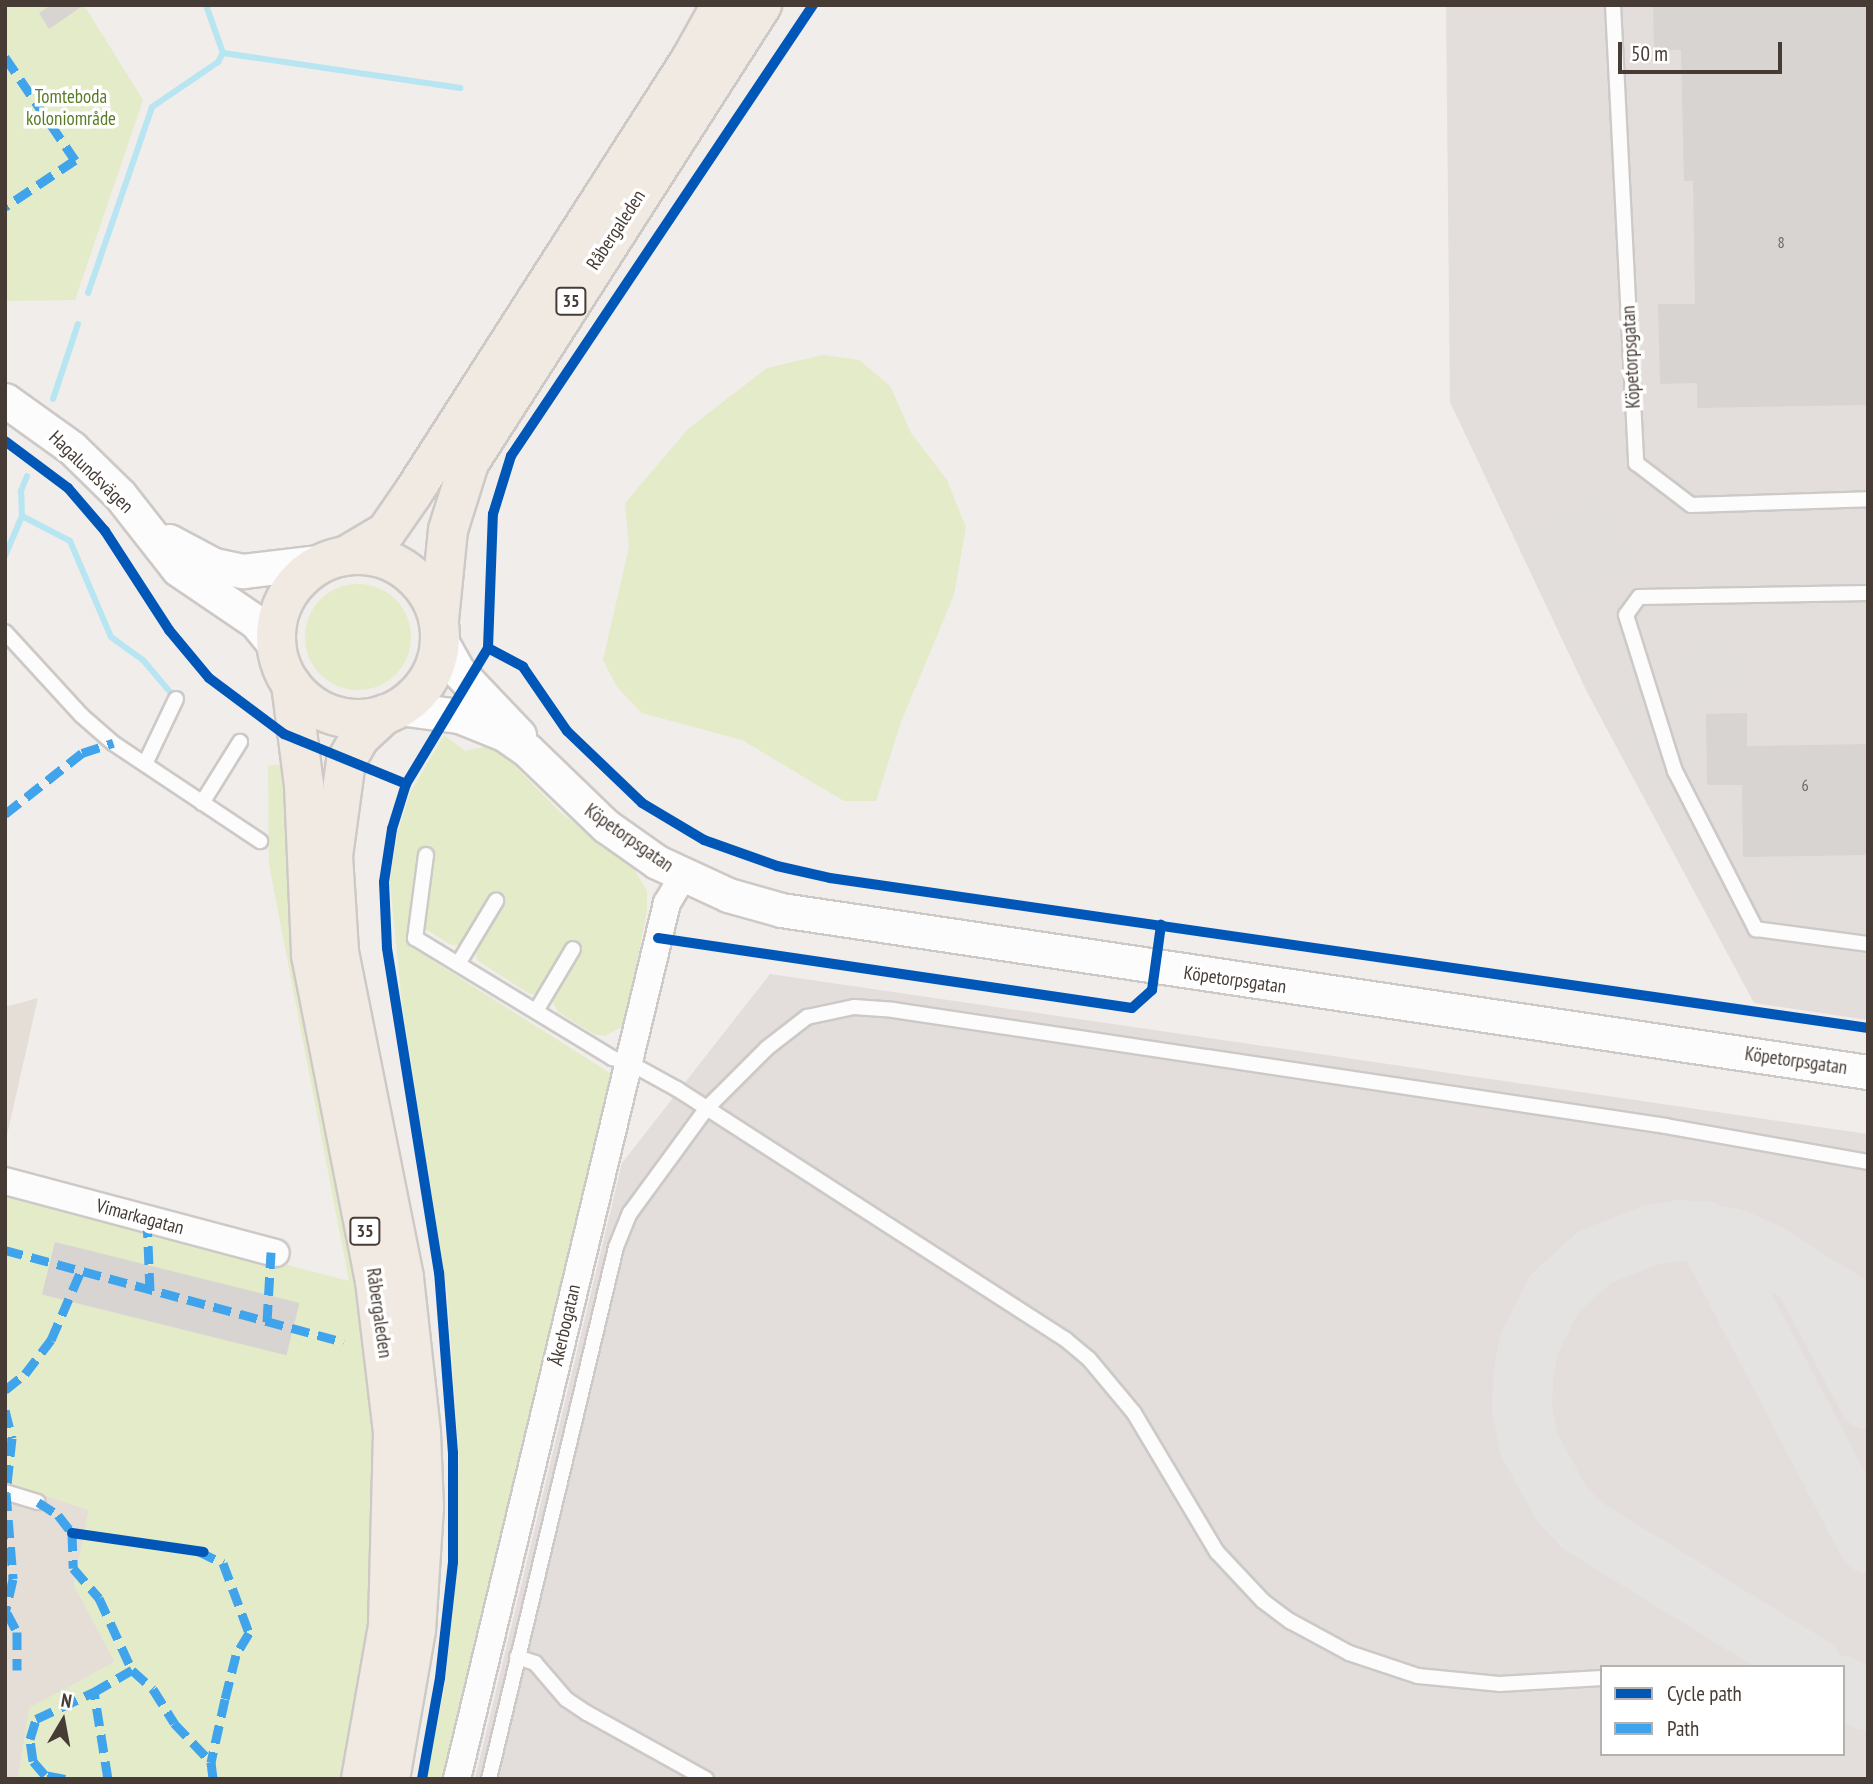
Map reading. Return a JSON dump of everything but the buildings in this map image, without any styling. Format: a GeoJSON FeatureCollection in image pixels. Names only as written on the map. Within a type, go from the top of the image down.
{"type":"FeatureCollection","features":[{"type":"Feature","properties":{"kind":"main road","name":"Råbergaleden"},"geometry":{"type":"LineString","coordinates":[[337,558],[386,532],[413,494],[684,71],[721,5]]}},
{"type":"Feature","properties":{"kind":"main road","name":"Råbergaleden"},"geometry":{"type":"LineString","coordinates":[[440,630],[448,530],[469,463],[762,5]]}},
{"type":"Feature","properties":{"kind":"main road"},"geometry":{"type":"LineString","coordinates":[[337,558],[372,556],[406,570],[424,587],[440,630]]}},
{"type":"Feature","properties":{"kind":"main road","name":"35"},"geometry":{"type":"LineString","coordinates":[[337,558],[304,575],[287,596],[278,621],[277,648],[291,684],[309,703],[333,715],[359,719],[392,711],[429,679],[440,630]]}},
{"type":"Feature","properties":{"kind":"main road","name":"Råbergaleden"},"geometry":{"type":"LineString","coordinates":[[291,684],[304,785],[311,955],[375,1281],[393,1433],[387,1626],[360,1779]]}},
{"type":"Feature","properties":{"kind":"main road","name":"Råbergaleden"},"geometry":{"type":"LineString","coordinates":[[390,1779],[416,1630],[424,1507],[421,1433],[404,1278],[339,952],[332,856],[346,761],[360,737],[392,711]]}},
{"type":"Feature","properties":{"kind":"street","name":"Hagalundsvägen"},"geometry":{"type":"LineString","coordinates":[[5,400],[72,448],[141,522],[178,569],[256,622],[277,648]]}},
{"type":"Feature","properties":{"kind":"street","name":"Hagalundsvägen"},"geometry":{"type":"LineString","coordinates":[[141,522],[190,555],[214,565],[275,570],[337,558]]}},
{"type":"Feature","properties":{"kind":"street","name":"Köpetorpsgatan"},"geometry":{"type":"LineString","coordinates":[[440,630],[457,670],[517,730],[527,750]]}},
{"type":"Feature","properties":{"kind":"street","name":"Köpetorpsgatan"},"geometry":{"type":"LineString","coordinates":[[392,711],[480,723],[527,750],[607,826],[683,876],[747,901],[819,917],[1868,1072]]}},
{"type":"Feature","properties":{"kind":"street","name":"Åkerbogatan"},"geometry":{"type":"LineString","coordinates":[[457,1779],[667,904],[683,876]]}},
{"type":"Feature","properties":{"kind":"street","name":"Vimarkagatan"},"geometry":{"type":"LineString","coordinates":[[5,1181],[276,1253]]}},
{"type":"Feature","properties":{"kind":"lane","name":"Köpetorpsgatan"},"geometry":{"type":"LineString","coordinates":[[1613,5],[1636,463],[1691,505],[1868,499]]}},
{"type":"Feature","properties":{"kind":"lane"},"geometry":{"type":"LineString","coordinates":[[1868,593],[1639,597],[1626,615],[1675,771],[1756,929],[1868,944]]}},
{"type":"Feature","properties":{"kind":"lane"},"geometry":{"type":"LineString","coordinates":[[5,632],[81,715],[145,764],[260,841]]}},
{"type":"Feature","properties":{"kind":"lane"},"geometry":{"type":"LineString","coordinates":[[145,764],[176,699]]}},
{"type":"Feature","properties":{"kind":"lane"},"geometry":{"type":"LineString","coordinates":[[202,803],[240,742]]}},
{"type":"Feature","properties":{"kind":"lane"},"geometry":{"type":"LineString","coordinates":[[426,855],[415,938],[612,1058],[628,1062],[706,1109],[1031,1314],[1089,1359],[1134,1413],[1217,1552],[1263,1601],[1290,1621],[1349,1653],[1418,1676],[1499,1684],[1600,1678]]}},
{"type":"Feature","properties":{"kind":"lane"},"geometry":{"type":"LineString","coordinates":[[458,964],[496,901]]}},
{"type":"Feature","properties":{"kind":"lane"},"geometry":{"type":"LineString","coordinates":[[536,1011],[573,949]]}},
{"type":"Feature","properties":{"kind":"lane"},"geometry":{"type":"LineString","coordinates":[[489,1779],[616,1247],[629,1213],[706,1109],[767,1048],[807,1017],[854,1007],[1652,1124],[1868,1162]]}},
{"type":"Feature","properties":{"kind":"lane"},"geometry":{"type":"LineString","coordinates":[[5,1492],[38,1502]]}},
{"type":"Feature","properties":{"kind":"lane"},"geometry":{"type":"LineString","coordinates":[[517,1657],[535,1663],[576,1706],[706,1779]]}},
{"type":"Feature","properties":{"kind":"shaded area"},"geometry":{"type":"Polygon","coordinates":[[[1446,5],[1868,5],[1868,1020],[1754,1003],[1587,692],[1450,402],[1446,5]]]}},
{"type":"Feature","properties":{"kind":"shaded area"},"geometry":{"type":"Polygon","coordinates":[[[1600,493],[1637,566],[1556,607],[1519,534],[1600,493]]]}},
{"type":"Feature","properties":{"kind":"shaded area"},"geometry":{"type":"Polygon","coordinates":[[[1738,646],[1739,695],[1699,696],[1700,763],[1683,763],[1681,647],[1738,646]]]}},
{"type":"Feature","properties":{"kind":"shaded area"},"geometry":{"type":"Polygon","coordinates":[[[1626,701],[1708,868],[1698,873],[1616,706],[1626,701]]]}},
{"type":"Feature","properties":{"kind":"shaded area"},"geometry":{"type":"Polygon","coordinates":[[[1723,786],[1738,786],[1738,838],[1723,838],[1723,786]]]}},
{"type":"Feature","properties":{"kind":"shaded area"},"geometry":{"type":"Polygon","coordinates":[[[1788,859],[1868,859],[1868,911],[1788,911],[1788,859]]]}},
{"type":"Feature","properties":{"kind":"shaded area"},"geometry":{"type":"Polygon","coordinates":[[[1836,952],[1868,956],[1868,1009],[1829,1004],[1836,952]]]}},
{"type":"Feature","properties":{"kind":"shaded area"},"geometry":{"type":"Polygon","coordinates":[[[770,974],[1868,1134],[1868,1779],[475,1779],[622,1163],[770,974]]]}},
{"type":"Feature","properties":{"kind":"shaded area"},"geometry":{"type":"Polygon","coordinates":[[[38,998],[5,1144],[5,1007],[38,998]]]}},
{"type":"Feature","properties":{"kind":"shaded area"},"geometry":{"type":"Polygon","coordinates":[[[5,1482],[89,1510],[74,1585],[115,1662],[30,1708],[18,1779],[5,1779],[5,1482]]]}},
{"type":"Feature","properties":{"kind":"green space","name":"Tomteboda koloniområde"},"geometry":{"type":"Polygon","coordinates":[[[5,5],[84,5],[143,100],[75,300],[5,301],[5,5]]]}},
{"type":"Feature","properties":{"kind":"green space"},"geometry":{"type":"Polygon","coordinates":[[[823,355],[859,360],[890,386],[911,433],[947,480],[966,527],[954,595],[901,722],[876,801],[844,801],[742,740],[642,713],[617,687],[603,660],[629,547],[625,503],[688,429],[767,368],[823,355]]]}},
{"type":"Feature","properties":{"kind":"green space"},"geometry":{"type":"Polygon","coordinates":[[[358,584],[378,588],[396,599],[407,617],[411,637],[407,657],[396,675],[378,686],[358,690],[338,686],[320,675],[309,657],[305,637],[309,617],[320,599],[338,588],[358,584]]]}},
{"type":"Feature","properties":{"kind":"green space"},"geometry":{"type":"Polygon","coordinates":[[[444,735],[465,751],[493,745],[499,750],[560,812],[632,866],[647,891],[647,911],[625,1025],[605,1036],[594,1034],[558,1012],[551,999],[528,993],[477,960],[475,944],[451,945],[411,920],[408,945],[613,1075],[445,1779],[426,1779],[444,1690],[452,1619],[459,1458],[447,1291],[402,1005],[390,881],[397,834],[410,793],[444,735]]]}},
{"type":"Feature","properties":{"kind":"green space"},"geometry":{"type":"Polygon","coordinates":[[[285,764],[292,938],[374,1387],[377,1571],[346,1779],[18,1779],[29,1708],[115,1662],[74,1585],[89,1510],[5,1482],[5,1192],[349,1281],[269,864],[268,766],[285,764]]]}},
{"type":"Feature","properties":{"kind":"waterway"},"geometry":{"type":"LineString","coordinates":[[88,293],[152,107],[218,62],[223,53],[206,5]]}},
{"type":"Feature","properties":{"kind":"waterway"},"geometry":{"type":"LineString","coordinates":[[223,53],[460,88]]}},
{"type":"Feature","properties":{"kind":"waterway"},"geometry":{"type":"LineString","coordinates":[[53,399],[78,324]]}},
{"type":"Feature","properties":{"kind":"waterway"},"geometry":{"type":"LineString","coordinates":[[5,556],[22,516],[21,491],[27,476]]}},
{"type":"Feature","properties":{"kind":"waterway"},"geometry":{"type":"LineString","coordinates":[[22,516],[70,541],[111,637],[143,660],[170,692]]}},
{"type":"Feature","properties":{"kind":"taxiway"},"geometry":{"type":"LineString","coordinates":[[1809,1665],[1583,1526],[1561,1503],[1529,1444],[1522,1409],[1523,1377],[1529,1344],[1554,1294],[1595,1257],[1651,1235],[1681,1230],[1732,1238],[1763,1251],[1868,1317]]}},
{"type":"Feature","properties":{"kind":"taxiway"},"geometry":{"type":"LineString","coordinates":[[1705,1231],[1868,1543]]}},
{"type":"Feature","properties":{"kind":"taxiway"},"geometry":{"type":"LineString","coordinates":[[1805,1279],[1868,1399]]}},
{"type":"Feature","properties":{"kind":"taxiway"},"geometry":{"type":"LineString","coordinates":[[1845,1687],[1868,1701]]}},
{"type":"Feature","properties":{"kind":"marked path"},"geometry":{"type":"LineString","coordinates":[[5,57],[75,160],[5,207]]}},
{"type":"Feature","properties":{"kind":"marked path"},"geometry":{"type":"LineString","coordinates":[[5,814],[82,753],[113,743]]}},
{"type":"Feature","properties":{"kind":"marked path"},"geometry":{"type":"LineString","coordinates":[[147,1219],[150,1292]]}},
{"type":"Feature","properties":{"kind":"marked path"},"geometry":{"type":"LineString","coordinates":[[5,1250],[344,1342]]}},
{"type":"Feature","properties":{"kind":"marked path"},"geometry":{"type":"LineString","coordinates":[[267,1322],[271,1252]]}},
{"type":"Feature","properties":{"kind":"marked path"},"geometry":{"type":"LineString","coordinates":[[5,1390],[25,1374],[51,1340],[80,1273]]}},
{"type":"Feature","properties":{"kind":"marked path"},"geometry":{"type":"LineString","coordinates":[[5,1410],[12,1438],[6,1493],[13,1579],[5,1615]]}},
{"type":"Feature","properties":{"kind":"marked path"},"geometry":{"type":"LineString","coordinates":[[38,1502],[58,1515],[72,1533],[73,1568],[99,1598],[132,1670],[153,1689],[174,1723],[211,1762]]}},
{"type":"Feature","properties":{"kind":"marked path"},"geometry":{"type":"LineString","coordinates":[[198,1551],[223,1563],[249,1633],[236,1655],[225,1699],[211,1762],[213,1779]]}},
{"type":"Feature","properties":{"kind":"marked path"},"geometry":{"type":"LineString","coordinates":[[7,1613],[17,1632],[17,1670]]}},
{"type":"Feature","properties":{"kind":"marked path"},"geometry":{"type":"LineString","coordinates":[[108,1779],[94,1692],[132,1670]]}},
{"type":"Feature","properties":{"kind":"marked path"},"geometry":{"type":"LineString","coordinates":[[65,1779],[45,1775],[33,1761],[30,1739],[36,1719],[94,1692]]}},
{"type":"Feature","properties":{"kind":"cycle path"},"geometry":{"type":"LineString","coordinates":[[422,1779],[440,1678],[453,1562],[453,1453],[439,1273],[387,948],[384,882],[392,829],[406,784],[488,648],[493,514],[511,456],[813,5]]}},
{"type":"Feature","properties":{"kind":"cycle path"},"geometry":{"type":"LineString","coordinates":[[5,441],[68,488],[105,531],[169,630],[209,678],[284,734],[406,784]]}},
{"type":"Feature","properties":{"kind":"cycle path"},"geometry":{"type":"LineString","coordinates":[[488,648],[523,667],[567,731],[642,803],[704,840],[777,866],[830,878],[1868,1028]]}},
{"type":"Feature","properties":{"kind":"cycle path"},"geometry":{"type":"LineString","coordinates":[[658,938],[1132,1008],[1152,990],[1161,925]]}},
{"type":"Feature","properties":{"kind":"cycle path"},"geometry":{"type":"LineString","coordinates":[[72,1533],[204,1552]]}}]}
